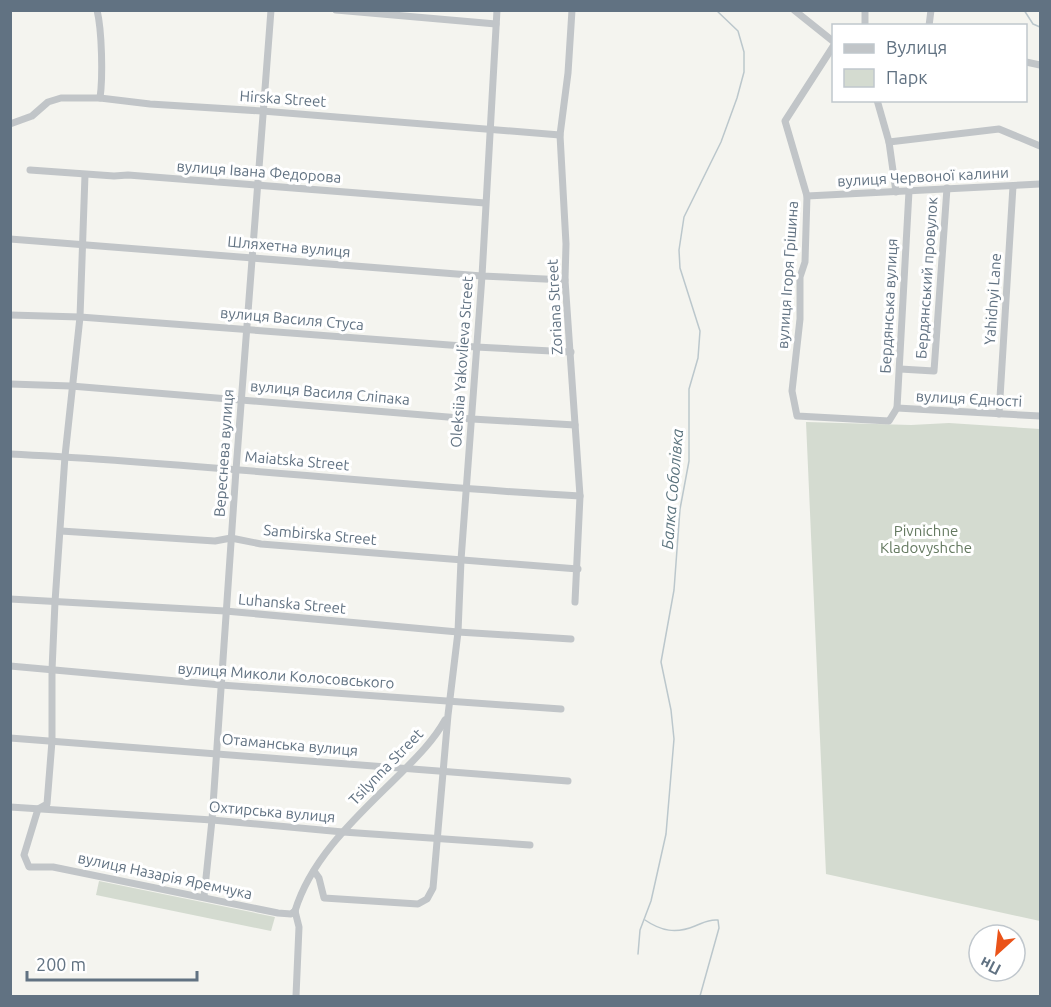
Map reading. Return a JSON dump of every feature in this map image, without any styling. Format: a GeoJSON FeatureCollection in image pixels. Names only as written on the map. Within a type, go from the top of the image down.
{"type":"FeatureCollection","features":[{"type":"Feature","properties":{"kind":"street"},"geometry":{"type":"LineString","coordinates":[[97,10],[101,61],[100,98]]}},
{"type":"Feature","properties":{"kind":"street","name":"Вереснева вулиця"},"geometry":{"type":"LineString","coordinates":[[204,897],[212,820],[225,611],[271,10]]}},
{"type":"Feature","properties":{"kind":"street"},"geometry":{"type":"LineString","coordinates":[[336,10],[495,24]]}},
{"type":"Feature","properties":{"kind":"street","name":"Oleksiia Yakovlieva Street"},"geometry":{"type":"LineString","coordinates":[[447,715],[458,632],[482,276],[496,10]]}},
{"type":"Feature","properties":{"kind":"street","name":"Zoriana Street"},"geometry":{"type":"LineString","coordinates":[[572,10],[568,73],[560,135],[566,224],[565,280],[580,496],[575,602]]}},
{"type":"Feature","properties":{"kind":"street"},"geometry":{"type":"LineString","coordinates":[[794,10],[832,41]]}},
{"type":"Feature","properties":{"kind":"street","name":"вулиця Ігоря Грішина"},"geometry":{"type":"LineString","coordinates":[[832,46],[785,121],[807,196],[805,262],[800,277],[800,319],[792,391],[797,416],[889,421]]}},
{"type":"Feature","properties":{"kind":"street","name":"Hirska Street"},"geometry":{"type":"LineString","coordinates":[[10,124],[32,116],[48,102],[61,98],[100,98],[150,104],[560,135]]}},
{"type":"Feature","properties":{"kind":"street"},"geometry":{"type":"LineString","coordinates":[[878,102],[889,142],[896,192]]}},
{"type":"Feature","properties":{"kind":"street"},"geometry":{"type":"LineString","coordinates":[[889,142],[999,129],[1041,146]]}},
{"type":"Feature","properties":{"kind":"street","name":"вулиця Івана Федорова"},"geometry":{"type":"LineString","coordinates":[[30,170],[128,175],[485,203]]}},
{"type":"Feature","properties":{"kind":"street"},"geometry":{"type":"LineString","coordinates":[[38,809],[47,804],[52,741],[52,670],[65,456],[80,317],[85,174]]}},
{"type":"Feature","properties":{"kind":"street","name":"вулиця Червоної калини"},"geometry":{"type":"LineString","coordinates":[[807,196],[1041,184]]}},
{"type":"Feature","properties":{"kind":"street","name":"Yahidnyi Lane"},"geometry":{"type":"LineString","coordinates":[[999,414],[1013,186]]}},
{"type":"Feature","properties":{"kind":"street","name":"Бердянський провулок"},"geometry":{"type":"LineString","coordinates":[[900,369],[934,371],[947,188]]}},
{"type":"Feature","properties":{"kind":"street","name":"Бердянська вулиця"},"geometry":{"type":"LineString","coordinates":[[889,421],[897,408],[909,191]]}},
{"type":"Feature","properties":{"kind":"street","name":"Шляхетна вулиця"},"geometry":{"type":"LineString","coordinates":[[10,239],[482,276],[565,280]]}},
{"type":"Feature","properties":{"kind":"street","name":"вулиця Василя Стуса"},"geometry":{"type":"LineString","coordinates":[[10,315],[80,317],[571,352]]}},
{"type":"Feature","properties":{"kind":"street","name":"вулиця Василя Сліпака"},"geometry":{"type":"LineString","coordinates":[[10,384],[71,386],[472,419],[575,425]]}},
{"type":"Feature","properties":{"kind":"street","name":"вулиця Єдності"},"geometry":{"type":"LineString","coordinates":[[897,408],[1041,416]]}},
{"type":"Feature","properties":{"kind":"street","name":"Maiatska Street"},"geometry":{"type":"LineString","coordinates":[[10,454],[65,456],[467,490],[580,496]]}},
{"type":"Feature","properties":{"kind":"street","name":"Sambirska Street"},"geometry":{"type":"LineString","coordinates":[[61,531],[214,541],[231,538],[261,544],[578,569]]}},
{"type":"Feature","properties":{"kind":"street","name":"Luhanska Street"},"geometry":{"type":"LineString","coordinates":[[10,599],[225,611],[458,632],[571,639]]}},
{"type":"Feature","properties":{"kind":"street","name":"вулиця Миколи Колосовського"},"geometry":{"type":"LineString","coordinates":[[10,666],[221,686],[561,709]]}},
{"type":"Feature","properties":{"kind":"street","name":"Tsilynna Street"},"geometry":{"type":"LineString","coordinates":[[295,911],[314,871],[343,832],[439,731],[447,715]]}},
{"type":"Feature","properties":{"kind":"street","name":"Tsilynna Street"},"geometry":{"type":"LineString","coordinates":[[314,871],[319,878],[324,898],[417,904],[423,903],[431,894],[439,837],[447,715]]}},
{"type":"Feature","properties":{"kind":"street","name":"Отаманська вулиця"},"geometry":{"type":"LineString","coordinates":[[10,738],[568,781]]}},
{"type":"Feature","properties":{"kind":"street","name":"Охтирська вулиця"},"geometry":{"type":"LineString","coordinates":[[10,807],[530,845]]}},
{"type":"Feature","properties":{"kind":"street","name":"вулиця Назарія Яремчука"},"geometry":{"type":"LineString","coordinates":[[38,809],[24,855],[29,867],[53,867],[278,914],[291,914],[295,911]]}},
{"type":"Feature","properties":{"kind":"street"},"geometry":{"type":"LineString","coordinates":[[295,911],[299,927],[296,996]]}},
{"type":"Feature","properties":{"kind":"green space","name":"Pivnichne Kladovyshche"},"geometry":{"type":"Polygon","coordinates":[[[806,422],[911,425],[949,423],[1040,429],[1040,921],[826,874],[806,422]]]}},
{"type":"Feature","properties":{"kind":"green space"},"geometry":{"type":"Polygon","coordinates":[[[99,881],[275,917],[271,931],[96,895],[99,881]]]}},
{"type":"Feature","properties":{"kind":"waterway","name":"Балка Соболівка"},"geometry":{"type":"LineString","coordinates":[[638,954],[640,930],[651,901],[666,834],[674,739],[671,710],[661,662],[674,590],[680,509],[689,461],[689,389],[698,358],[700,331],[680,268],[679,250],[684,217],[721,142],[744,72],[744,52],[738,31],[716,10]]}},
{"type":"Feature","properties":{"kind":"waterway"},"geometry":{"type":"LineString","coordinates":[[1024,10],[1033,24],[1040,27]]}},
{"type":"Feature","properties":{"kind":"waterway","name":"Балка Соболівка"},"geometry":{"type":"LineString","coordinates":[[645,920],[657,927],[675,931],[718,920],[719,928],[700,996]]}}]}
